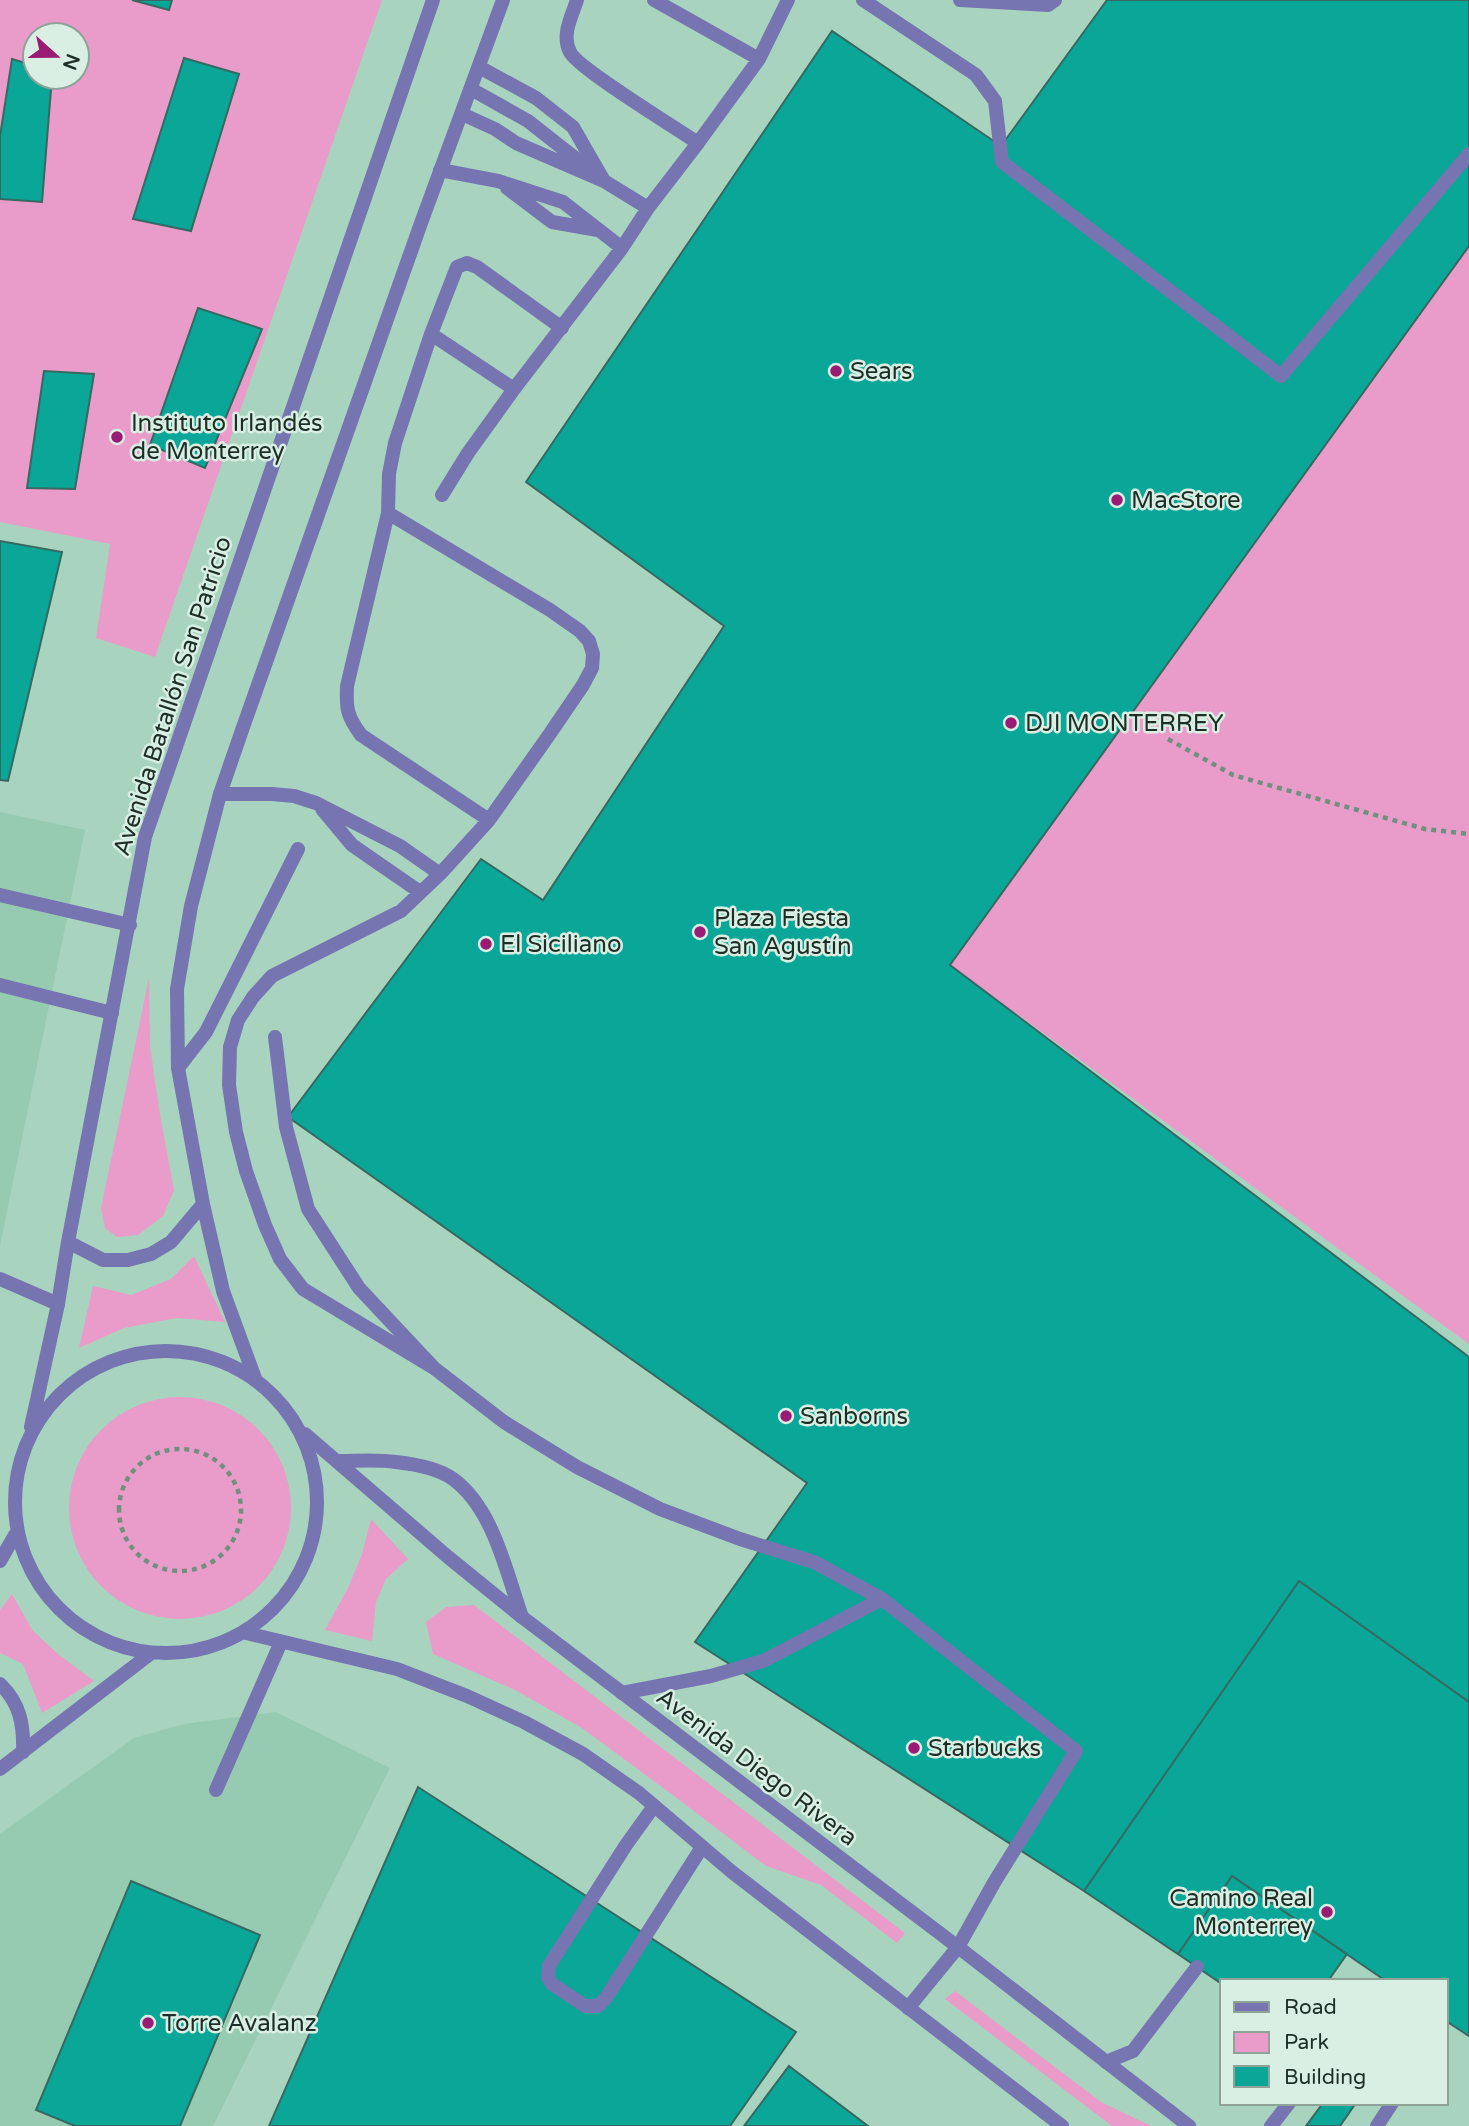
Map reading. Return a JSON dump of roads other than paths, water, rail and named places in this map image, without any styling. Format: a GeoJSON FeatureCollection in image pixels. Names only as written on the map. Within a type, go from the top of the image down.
{"type":"FeatureCollection","features":[{"type":"Feature","properties":{"kind":"street","name":"Avenida Batallón San Patricio"},"geometry":{"type":"LineString","coordinates":[[15,1535],[13,1480],[31,1427],[58,1304],[145,836],[433,0]]}},
{"type":"Feature","properties":{"kind":"street"},"geometry":{"type":"LineString","coordinates":[[256,1381],[223,1291],[202,1204],[178,1068],[177,989],[191,906],[220,794],[440,170],[503,0]]}},
{"type":"Feature","properties":{"kind":"street"},"geometry":{"type":"LineString","coordinates":[[577,0],[566,33],[570,54],[698,143]]}},
{"type":"Feature","properties":{"kind":"street"},"geometry":{"type":"LineString","coordinates":[[654,0],[759,59]]}},
{"type":"Feature","properties":{"kind":"street"},"geometry":{"type":"LineString","coordinates":[[442,495],[514,389],[622,248],[648,208],[759,59],[788,0]]}},
{"type":"Feature","properties":{"kind":"street"},"geometry":{"type":"LineString","coordinates":[[863,0],[976,75],[995,101],[1003,162],[1282,376],[1469,154]]}},
{"type":"Feature","properties":{"kind":"street"},"geometry":{"type":"LineString","coordinates":[[960,0],[1048,5],[1055,0]]}},
{"type":"Feature","properties":{"kind":"street"},"geometry":{"type":"LineString","coordinates":[[479,66],[536,98],[573,127],[604,181]]}},
{"type":"Feature","properties":{"kind":"street"},"geometry":{"type":"LineString","coordinates":[[471,89],[527,121],[604,181],[648,208]]}},
{"type":"Feature","properties":{"kind":"street"},"geometry":{"type":"LineString","coordinates":[[462,114],[495,129],[516,143],[604,181]]}},
{"type":"Feature","properties":{"kind":"street"},"geometry":{"type":"LineString","coordinates":[[440,170],[498,181],[563,202],[622,248]]}},
{"type":"Feature","properties":{"kind":"street"},"geometry":{"type":"LineString","coordinates":[[498,181],[552,222],[600,231]]}},
{"type":"Feature","properties":{"kind":"street"},"geometry":{"type":"LineString","coordinates":[[489,820],[361,735],[348,715],[347,686],[388,513],[389,474],[395,443],[431,334],[457,267],[467,263],[477,267],[562,328]]}},
{"type":"Feature","properties":{"kind":"street"},"geometry":{"type":"LineString","coordinates":[[431,334],[514,389]]}},
{"type":"Feature","properties":{"kind":"street"},"geometry":{"type":"LineString","coordinates":[[388,513],[550,610],[580,631],[589,641],[593,653],[592,668],[549,736],[489,820],[440,874],[401,911],[272,976],[253,997],[238,1020],[230,1047],[229,1085],[236,1132],[246,1171],[280,1259],[303,1289],[434,1368],[504,1422],[577,1467],[660,1508],[740,1539],[814,1562],[882,1599],[1076,1751],[995,1881],[958,1947],[908,2008]]}},
{"type":"Feature","properties":{"kind":"street"},"geometry":{"type":"LineString","coordinates":[[220,794],[294,796],[316,803],[400,845],[440,874]]}},
{"type":"Feature","properties":{"kind":"street"},"geometry":{"type":"LineString","coordinates":[[316,803],[352,845],[420,892]]}},
{"type":"Feature","properties":{"kind":"street"},"geometry":{"type":"LineString","coordinates":[[178,1068],[206,1032],[298,849]]}},
{"type":"Feature","properties":{"kind":"street"},"geometry":{"type":"LineString","coordinates":[[0,895],[130,925]]}},
{"type":"Feature","properties":{"kind":"street"},"geometry":{"type":"LineString","coordinates":[[0,985],[112,1013]]}},
{"type":"Feature","properties":{"kind":"street"},"geometry":{"type":"LineString","coordinates":[[275,1037],[286,1127],[308,1209],[359,1288],[434,1368]]}},
{"type":"Feature","properties":{"kind":"street"},"geometry":{"type":"LineString","coordinates":[[68,1242],[103,1260],[128,1260],[151,1254],[171,1242],[202,1204]]}},
{"type":"Feature","properties":{"kind":"street"},"geometry":{"type":"LineString","coordinates":[[0,1279],[58,1304]]}},
{"type":"Feature","properties":{"kind":"street"},"geometry":{"type":"LineString","coordinates":[[15,1535],[38,1585],[69,1616],[114,1640],[150,1654],[182,1653],[214,1648],[246,1633],[288,1591],[308,1555],[318,1513],[317,1483],[305,1434],[285,1405],[256,1381],[210,1358],[164,1350],[118,1359],[75,1376],[31,1427]]}},
{"type":"Feature","properties":{"kind":"street","name":"Avenida Diego Rivera"},"geometry":{"type":"LineString","coordinates":[[305,1434],[448,1557],[522,1616],[1189,2126]]}},
{"type":"Feature","properties":{"kind":"street"},"geometry":{"type":"LineString","coordinates":[[337,1461],[394,1461],[412,1464],[451,1478],[467,1491],[489,1524],[522,1616]]}},
{"type":"Feature","properties":{"kind":"street"},"geometry":{"type":"LineString","coordinates":[[0,1561],[15,1535]]}},
{"type":"Feature","properties":{"kind":"street"},"geometry":{"type":"LineString","coordinates":[[622,1693],[710,1676],[763,1661],[882,1599]]}},
{"type":"Feature","properties":{"kind":"street"},"geometry":{"type":"LineString","coordinates":[[246,1633],[397,1670],[467,1696],[524,1722],[583,1754],[639,1793],[732,1872],[1062,2126]]}},
{"type":"Feature","properties":{"kind":"street"},"geometry":{"type":"LineString","coordinates":[[216,1790],[281,1642]]}},
{"type":"Feature","properties":{"kind":"street"},"geometry":{"type":"LineString","coordinates":[[0,1769],[150,1654]]}},
{"type":"Feature","properties":{"kind":"street"},"geometry":{"type":"LineString","coordinates":[[0,1684],[10,1693],[20,1714],[24,1731],[23,1752]]}},
{"type":"Feature","properties":{"kind":"street"},"geometry":{"type":"LineString","coordinates":[[654,1806],[549,1966],[548,1977],[552,1984],[585,2007],[598,2006],[606,1998],[702,1847]]}},
{"type":"Feature","properties":{"kind":"street"},"geometry":{"type":"LineString","coordinates":[[1106,2062],[1133,2051],[1196,1967]]}},
{"type":"Feature","properties":{"kind":"street"},"geometry":{"type":"LineString","coordinates":[[1271,2126],[1287,2105]]}},
{"type":"Feature","properties":{"kind":"street"},"geometry":{"type":"LineString","coordinates":[[1377,2126],[1391,2105]]}},
{"type":"Feature","properties":{"kind":"place","name":"Sears"},"geometry":{"type":"Point","coordinates":[836,371]}},
{"type":"Feature","properties":{"kind":"place","name":"Instituto Irlandés de Monterrey"},"geometry":{"type":"Point","coordinates":[117,437]}},
{"type":"Feature","properties":{"kind":"place","name":"MacStore"},"geometry":{"type":"Point","coordinates":[1117,500]}},
{"type":"Feature","properties":{"kind":"place","name":"DJI MONTERREY"},"geometry":{"type":"Point","coordinates":[1011,723]}},
{"type":"Feature","properties":{"kind":"place","name":"Plaza Fiesta San Agustín"},"geometry":{"type":"Point","coordinates":[700,932]}},
{"type":"Feature","properties":{"kind":"place","name":"El Siciliano"},"geometry":{"type":"Point","coordinates":[486,944]}},
{"type":"Feature","properties":{"kind":"place","name":"Sanborns"},"geometry":{"type":"Point","coordinates":[786,1416]}},
{"type":"Feature","properties":{"kind":"place","name":"Starbucks"},"geometry":{"type":"Point","coordinates":[914,1748]}},
{"type":"Feature","properties":{"kind":"place","name":"Camino Real Monterrey"},"geometry":{"type":"Point","coordinates":[1327,1912]}},
{"type":"Feature","properties":{"kind":"place","name":"Torre Avalanz"},"geometry":{"type":"Point","coordinates":[148,2023]}}]}
